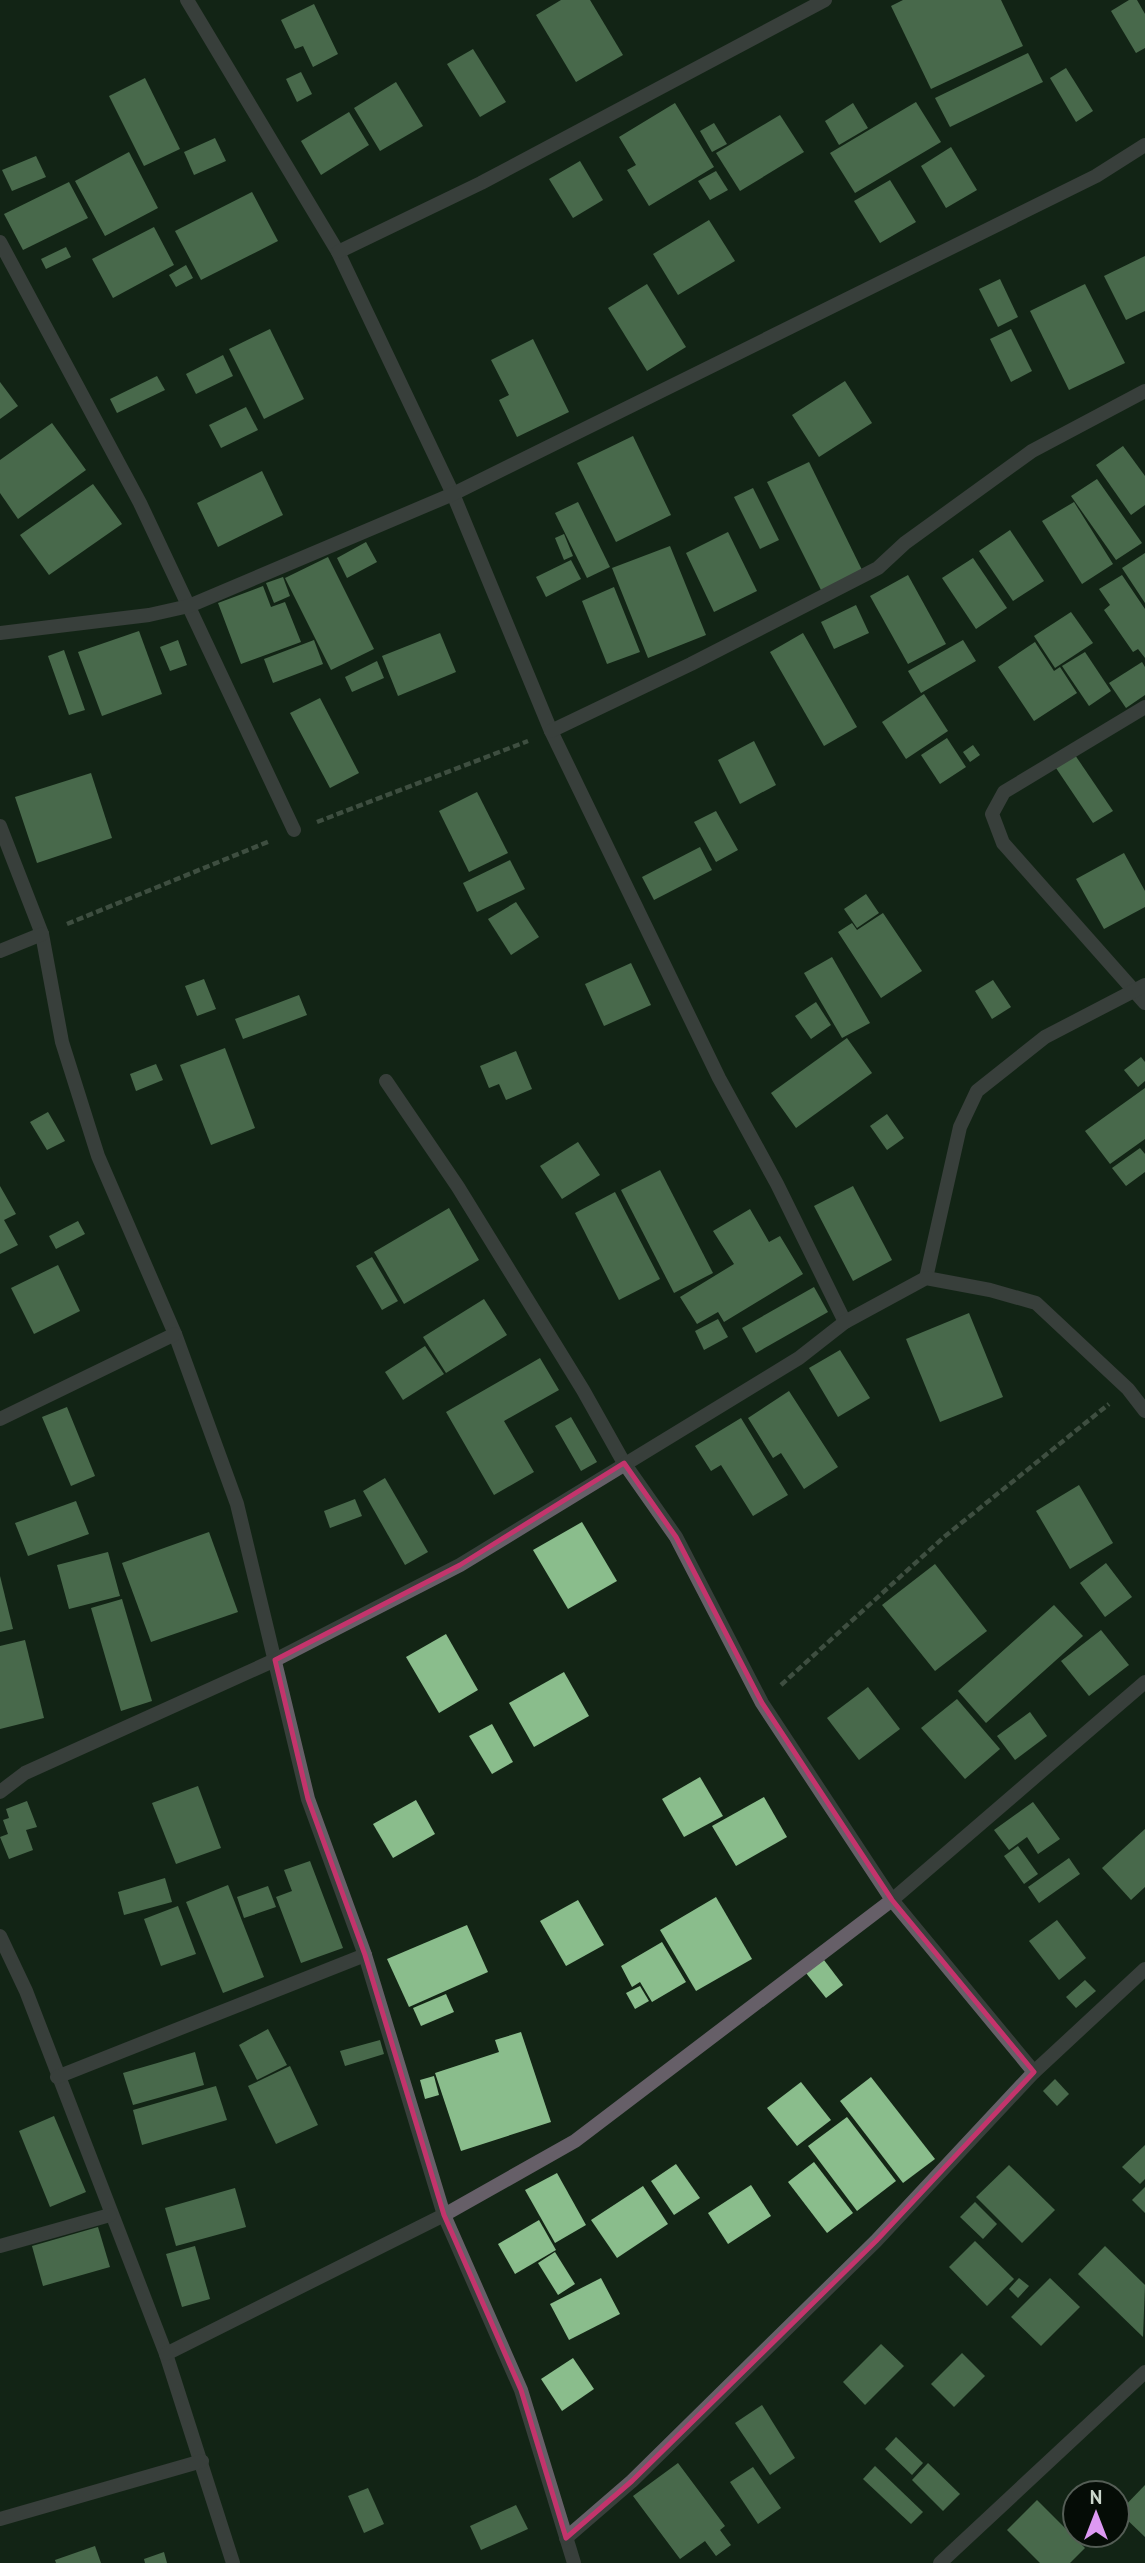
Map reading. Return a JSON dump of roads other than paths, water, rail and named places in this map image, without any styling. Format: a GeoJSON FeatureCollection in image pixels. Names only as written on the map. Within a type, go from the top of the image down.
{"type":"FeatureCollection","features":[{"type":"Feature","properties":{"kind":"street"},"geometry":{"type":"LineString","coordinates":[[187,0],[338,252],[453,494],[551,731],[719,1078],[777,1184],[845,1322]]}},
{"type":"Feature","properties":{"kind":"street"},"geometry":{"type":"LineString","coordinates":[[338,252],[481,183],[825,0]]}},
{"type":"Feature","properties":{"kind":"street"},"geometry":{"type":"LineString","coordinates":[[0,633],[149,615],[190,606],[453,494],[1096,176],[1145,145]]}},
{"type":"Feature","properties":{"kind":"street"},"geometry":{"type":"LineString","coordinates":[[0,242],[140,503],[294,831]]}},
{"type":"Feature","properties":{"kind":"street"},"geometry":{"type":"LineString","coordinates":[[551,731],[691,664],[878,568],[905,543],[1032,451],[1145,391]]}},
{"type":"Feature","properties":{"kind":"street"},"geometry":{"type":"LineString","coordinates":[[1145,707],[1004,792],[992,814],[1003,843],[1140,988],[1145,1003]]}},
{"type":"Feature","properties":{"kind":"street"},"geometry":{"type":"LineString","coordinates":[[0,827],[42,934],[62,1042],[98,1156],[176,1334],[237,1504],[308,1798],[365,1955],[444,2215],[521,2390],[574,2563]]}},
{"type":"Feature","properties":{"kind":"street"},"geometry":{"type":"LineString","coordinates":[[0,951],[42,934]]}},
{"type":"Feature","properties":{"kind":"street"},"geometry":{"type":"LineString","coordinates":[[926,1278],[960,1127],[977,1091],[1045,1037],[1140,988]]}},
{"type":"Feature","properties":{"kind":"street"},"geometry":{"type":"LineString","coordinates":[[386,1081],[458,1187],[583,1390],[624,1463],[676,1537],[762,1703],[892,1900],[1034,2072]]}},
{"type":"Feature","properties":{"kind":"street"},"geometry":{"type":"LineString","coordinates":[[0,1792],[25,1773],[275,1660],[460,1565],[799,1358],[845,1322],[926,1278],[990,1290],[1036,1303],[1128,1389],[1145,1411]]}},
{"type":"Feature","properties":{"kind":"street"},"geometry":{"type":"LineString","coordinates":[[0,1419],[176,1334]]}},
{"type":"Feature","properties":{"kind":"street"},"geometry":{"type":"LineString","coordinates":[[166,2354],[444,2215],[575,2141],[892,1900],[1145,1682]]}},
{"type":"Feature","properties":{"kind":"street"},"geometry":{"type":"LineString","coordinates":[[0,1936],[26,1991],[110,2215],[166,2354],[233,2563]]}},
{"type":"Feature","properties":{"kind":"street"},"geometry":{"type":"LineString","coordinates":[[57,2077],[365,1955]]}},
{"type":"Feature","properties":{"kind":"street"},"geometry":{"type":"LineString","coordinates":[[566,2538],[632,2481],[876,2241],[1034,2072],[1145,1969]]}},
{"type":"Feature","properties":{"kind":"street"},"geometry":{"type":"LineString","coordinates":[[0,2246],[110,2215]]}},
{"type":"Feature","properties":{"kind":"street"},"geometry":{"type":"LineString","coordinates":[[940,2563],[1145,2372]]}},
{"type":"Feature","properties":{"kind":"street"},"geometry":{"type":"LineString","coordinates":[[0,2519],[202,2461]]}}]}
